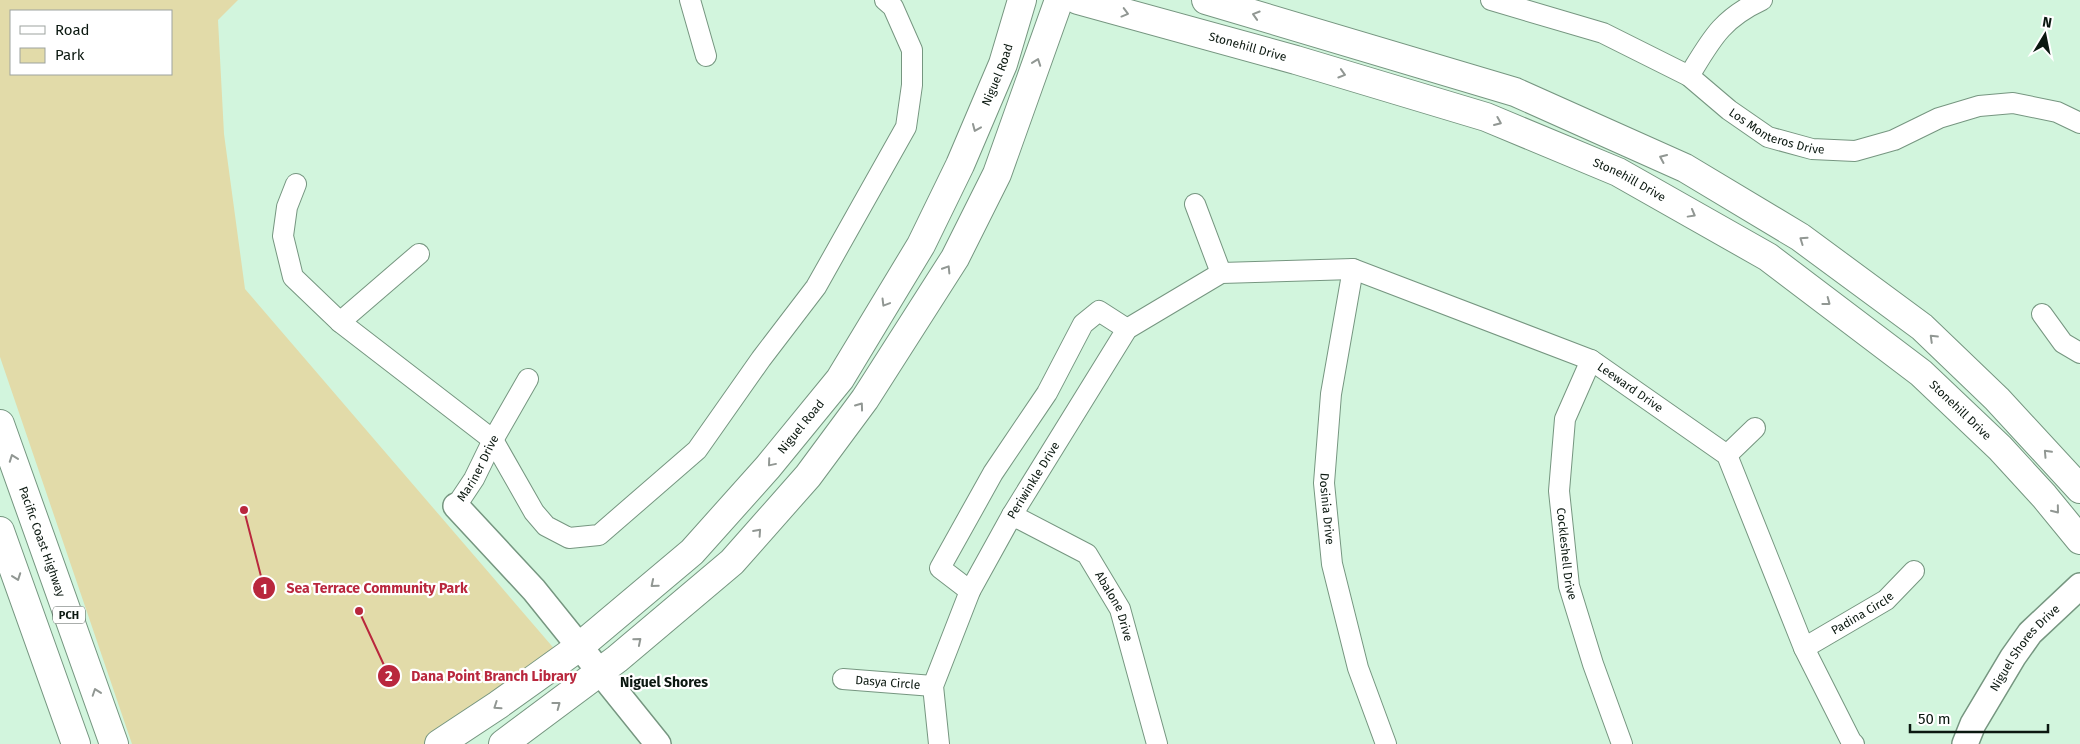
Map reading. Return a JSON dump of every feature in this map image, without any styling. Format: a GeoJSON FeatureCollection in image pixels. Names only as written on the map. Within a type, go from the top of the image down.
{"type":"FeatureCollection","features":[{"type":"Feature","properties":{"kind":"main road","name":"Niguel Road"},"geometry":{"type":"LineString","coordinates":[[440,744],[579,647],[692,552],[768,467],[840,379],[921,245],[960,164],[1003,64],[1022,0]]}},
{"type":"Feature","properties":{"kind":"main road"},"geometry":{"type":"LineString","coordinates":[[503,744],[600,672],[732,562],[808,476],[865,398],[955,258],[997,174],[1059,0]]}},
{"type":"Feature","properties":{"kind":"main road","name":"Stonehill Drive"},"geometry":{"type":"LineString","coordinates":[[1078,0],[1296,60],[1486,117],[1618,172],[1768,257],[1921,373],[2000,448],[2044,496],[2080,540]]}},
{"type":"Feature","properties":{"kind":"main road"},"geometry":{"type":"LineString","coordinates":[[1206,0],[1515,92],[1685,168],[1800,237],[1922,327],[1997,399],[2080,489]]}},
{"type":"Feature","properties":{"kind":"main road","name":"Pacific Coast Highway"},"geometry":{"type":"LineString","coordinates":[[0,424],[114,744]]}},
{"type":"Feature","properties":{"kind":"main road","name":"PCH"},"geometry":{"type":"LineString","coordinates":[[0,531],[76,744]]}},
{"type":"Feature","properties":{"kind":"street"},"geometry":{"type":"LineString","coordinates":[[690,0],[706,56]]}},
{"type":"Feature","properties":{"kind":"street"},"geometry":{"type":"LineString","coordinates":[[528,379],[493,440],[534,512],[546,526],[569,538],[599,535],[697,450],[761,359],[816,288],[906,128],[912,85],[912,50],[893,7],[885,0]]}},
{"type":"Feature","properties":{"kind":"street","name":"Los Monteros Drive"},"geometry":{"type":"LineString","coordinates":[[1491,0],[1603,33],[1689,76],[1729,110],[1768,137],[1812,149],[1854,151],[1894,140],[1939,118],[1979,106],[2013,103],[2057,112],[2080,123]]}},
{"type":"Feature","properties":{"kind":"street"},"geometry":{"type":"LineString","coordinates":[[1689,76],[1714,33],[1743,8],[1762,0]]}},
{"type":"Feature","properties":{"kind":"street","name":"Mariner Drive"},"geometry":{"type":"LineString","coordinates":[[296,184],[287,207],[283,236],[293,277],[340,322],[493,440],[474,479],[456,506],[534,590],[658,744]]}},
{"type":"Feature","properties":{"kind":"street"},"geometry":{"type":"LineString","coordinates":[[1195,204],[1221,273]]}},
{"type":"Feature","properties":{"kind":"street"},"geometry":{"type":"LineString","coordinates":[[340,322],[419,254]]}},
{"type":"Feature","properties":{"kind":"street","name":"Leeward Drive"},"geometry":{"type":"LineString","coordinates":[[1221,273],[1353,269],[1591,360],[1727,455]]}},
{"type":"Feature","properties":{"kind":"street","name":"Dosinia Drive"},"geometry":{"type":"LineString","coordinates":[[1353,269],[1331,394],[1324,484],[1332,564],[1358,668],[1386,744]]}},
{"type":"Feature","properties":{"kind":"street","name":"Periwinkle Drive"},"geometry":{"type":"LineString","coordinates":[[939,744],[933,686],[970,591],[1012,515],[1127,329],[1221,273]]}},
{"type":"Feature","properties":{"kind":"street"},"geometry":{"type":"LineString","coordinates":[[970,591],[940,568],[992,474],[1047,392],[1084,324],[1099,311],[1127,329]]}},
{"type":"Feature","properties":{"kind":"street"},"geometry":{"type":"LineString","coordinates":[[2042,314],[2063,343],[2080,353]]}},
{"type":"Feature","properties":{"kind":"street","name":"Cockleshell Drive"},"geometry":{"type":"LineString","coordinates":[[1591,360],[1564,420],[1559,491],[1569,586],[1593,664],[1622,744]]}},
{"type":"Feature","properties":{"kind":"street"},"geometry":{"type":"LineString","coordinates":[[1755,428],[1727,455],[1804,648],[1854,744]]}},
{"type":"Feature","properties":{"kind":"street","name":"Abalone Drive"},"geometry":{"type":"LineString","coordinates":[[1012,515],[1087,554],[1120,609],[1158,744]]}},
{"type":"Feature","properties":{"kind":"street","name":"Padina Circle"},"geometry":{"type":"LineString","coordinates":[[1804,648],[1886,600],[1914,571]]}},
{"type":"Feature","properties":{"kind":"street","name":"Niguel Shores Drive"},"geometry":{"type":"LineString","coordinates":[[1965,744],[1973,724],[2013,657],[2030,633],[2080,586]]}},
{"type":"Feature","properties":{"kind":"street"},"geometry":{"type":"LineString","coordinates":[[2013,657],[2041,641],[2080,606]]}},
{"type":"Feature","properties":{"kind":"street","name":"Dasya Circle"},"geometry":{"type":"LineString","coordinates":[[843,679],[933,686]]}},
{"type":"Feature","properties":{"kind":"green space"},"geometry":{"type":"Polygon","coordinates":[[[0,0],[238,0],[218,20],[224,134],[245,289],[557,652],[427,744],[132,744],[0,357],[0,0]]]}},
{"type":"Feature","properties":{"kind":"place","name":"Sea Terrace Community Park"},"geometry":{"type":"Point","coordinates":[244,510]}},
{"type":"Feature","properties":{"kind":"place","name":"Dana Point Branch Library"},"geometry":{"type":"Point","coordinates":[359,611]}},
{"type":"Feature","properties":{"kind":"district","name":"Niguel Shores"},"geometry":{"type":"Point","coordinates":[664,682]}}]}
